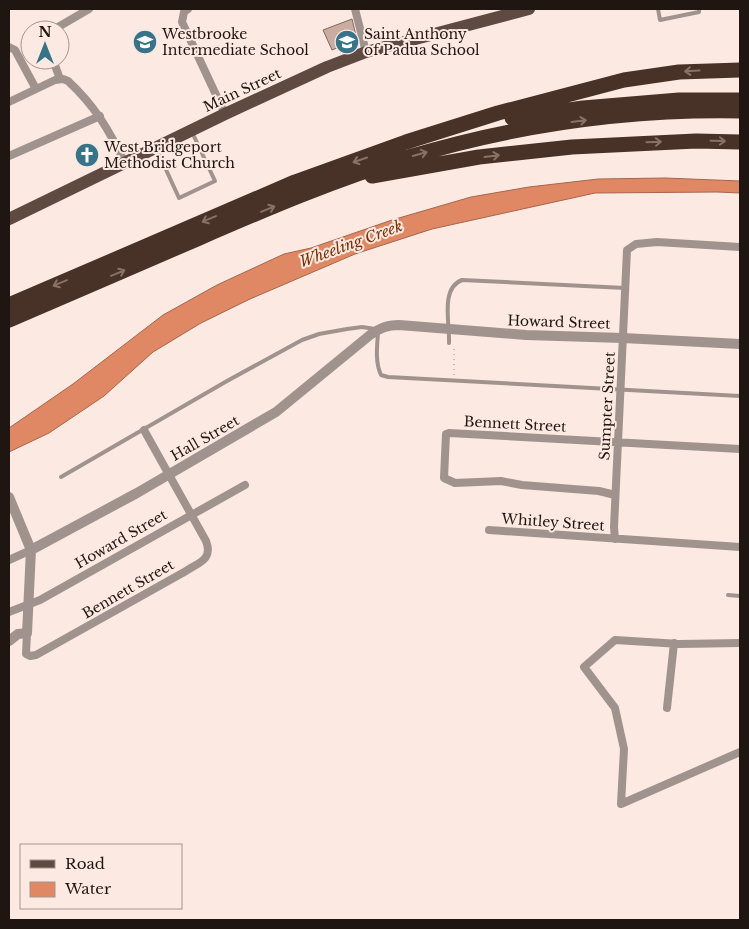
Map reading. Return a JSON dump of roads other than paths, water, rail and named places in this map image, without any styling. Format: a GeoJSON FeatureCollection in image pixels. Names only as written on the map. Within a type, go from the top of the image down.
{"type":"FeatureCollection","features":[{"type":"Feature","properties":{"kind":"highway"},"geometry":{"type":"LineString","coordinates":[[9,305],[295,182],[406,142],[498,113],[624,80],[679,72],[740,70]]}},
{"type":"Feature","properties":{"kind":"highway"},"geometry":{"type":"LineString","coordinates":[[406,142],[501,120],[583,108],[679,100],[740,100]]}},
{"type":"Feature","properties":{"kind":"highway"},"geometry":{"type":"LineString","coordinates":[[9,320],[238,221],[341,180],[439,148],[534,128],[591,119],[647,114],[740,111]]}},
{"type":"Feature","properties":{"kind":"highway"},"geometry":{"type":"LineString","coordinates":[[341,180],[518,152],[624,143],[696,140],[740,142]]}},
{"type":"Feature","properties":{"kind":"main road","name":"Main Street"},"geometry":{"type":"LineString","coordinates":[[9,220],[319,70],[366,52],[521,10]]}},
{"type":"Feature","properties":{"kind":"street"},"geometry":{"type":"LineString","coordinates":[[66,20],[77,12],[89,9]]}},
{"type":"Feature","properties":{"kind":"street"},"geometry":{"type":"LineString","coordinates":[[354,9],[366,52]]}},
{"type":"Feature","properties":{"kind":"street"},"geometry":{"type":"LineString","coordinates":[[186,10],[182,22],[225,114]]}},
{"type":"Feature","properties":{"kind":"street"},"geometry":{"type":"LineString","coordinates":[[9,47],[15,50],[36,89]]}},
{"type":"Feature","properties":{"kind":"street"},"geometry":{"type":"LineString","coordinates":[[57,70],[60,79]]}},
{"type":"Feature","properties":{"kind":"street"},"geometry":{"type":"LineString","coordinates":[[9,102],[60,79],[68,81],[100,116],[125,163]]}},
{"type":"Feature","properties":{"kind":"street"},"geometry":{"type":"LineString","coordinates":[[9,156],[100,116]]}},
{"type":"Feature","properties":{"kind":"street","name":"Sumpter Street"},"geometry":{"type":"LineString","coordinates":[[615,539],[617,442],[626,256],[628,250],[631,246],[639,243],[740,246]]}},
{"type":"Feature","properties":{"kind":"street","name":"Howard Street"},"geometry":{"type":"LineString","coordinates":[[378,329],[392,325],[526,335],[740,344]]}},
{"type":"Feature","properties":{"kind":"street","name":"Hall Street"},"geometry":{"type":"LineString","coordinates":[[31,550],[60,536],[276,412],[378,329]]}},
{"type":"Feature","properties":{"kind":"street","name":"Bennett Street"},"geometry":{"type":"LineString","coordinates":[[27,632],[26,654],[30,656],[44,652],[205,559],[208,555],[208,546],[201,531],[144,430]]}},
{"type":"Feature","properties":{"kind":"street","name":"Bennett Street"},"geometry":{"type":"LineString","coordinates":[[615,495],[599,491],[522,485],[490,480],[456,483],[448,481],[444,478],[446,434],[740,449]]}},
{"type":"Feature","properties":{"kind":"street","name":"Howard Street"},"geometry":{"type":"LineString","coordinates":[[9,612],[40,600],[245,485]]}},
{"type":"Feature","properties":{"kind":"street"},"geometry":{"type":"LineString","coordinates":[[9,497],[31,550],[27,632],[18,634],[9,641]]}},
{"type":"Feature","properties":{"kind":"street","name":"Whitley Street"},"geometry":{"type":"LineString","coordinates":[[489,530],[740,547]]}},
{"type":"Feature","properties":{"kind":"street"},"geometry":{"type":"LineString","coordinates":[[9,560],[31,550]]}},
{"type":"Feature","properties":{"kind":"street"},"geometry":{"type":"LineString","coordinates":[[740,643],[674,643],[615,640],[584,667],[615,708],[624,749],[621,804],[740,752]]}},
{"type":"Feature","properties":{"kind":"street"},"geometry":{"type":"LineString","coordinates":[[667,708],[674,643]]}},
{"type":"Feature","properties":{"kind":"lane"},"geometry":{"type":"LineString","coordinates":[[658,9],[660,20],[700,12],[699,9]]}},
{"type":"Feature","properties":{"kind":"lane"},"geometry":{"type":"LineString","coordinates":[[156,148],[179,198],[215,181],[191,131]]}},
{"type":"Feature","properties":{"kind":"lane"},"geometry":{"type":"LineString","coordinates":[[449,343],[448,309],[450,290],[453,284],[462,280],[625,288]]}},
{"type":"Feature","properties":{"kind":"lane"},"geometry":{"type":"LineString","coordinates":[[60,478],[227,381],[312,336],[362,327],[378,329],[378,364],[381,375],[411,379],[740,396]]}},
{"type":"Feature","properties":{"kind":"lane"},"geometry":{"type":"LineString","coordinates":[[728,595],[740,596]]}},
{"type":"Feature","properties":{"kind":"water","name":"Wheeling Creek"},"geometry":{"type":"Polygon","coordinates":[[[665,178],[740,181],[740,193],[595,193],[432,229],[355,254],[250,299],[201,323],[153,352],[104,396],[49,433],[9,452],[9,428],[73,384],[163,315],[217,285],[284,254],[311,248],[392,220],[471,197],[529,187],[598,179],[665,178]]]}},
{"type":"Feature","properties":{"kind":"place","name":"Westbrooke Intermediate School"},"geometry":{"type":"Point","coordinates":[145,42]}},
{"type":"Feature","properties":{"kind":"place","name":"Saint Anthony of Padua School"},"geometry":{"type":"Point","coordinates":[347,42]}},
{"type":"Feature","properties":{"kind":"place","name":"West Bridgeport Methodist Church"},"geometry":{"type":"Point","coordinates":[87,155]}}]}
